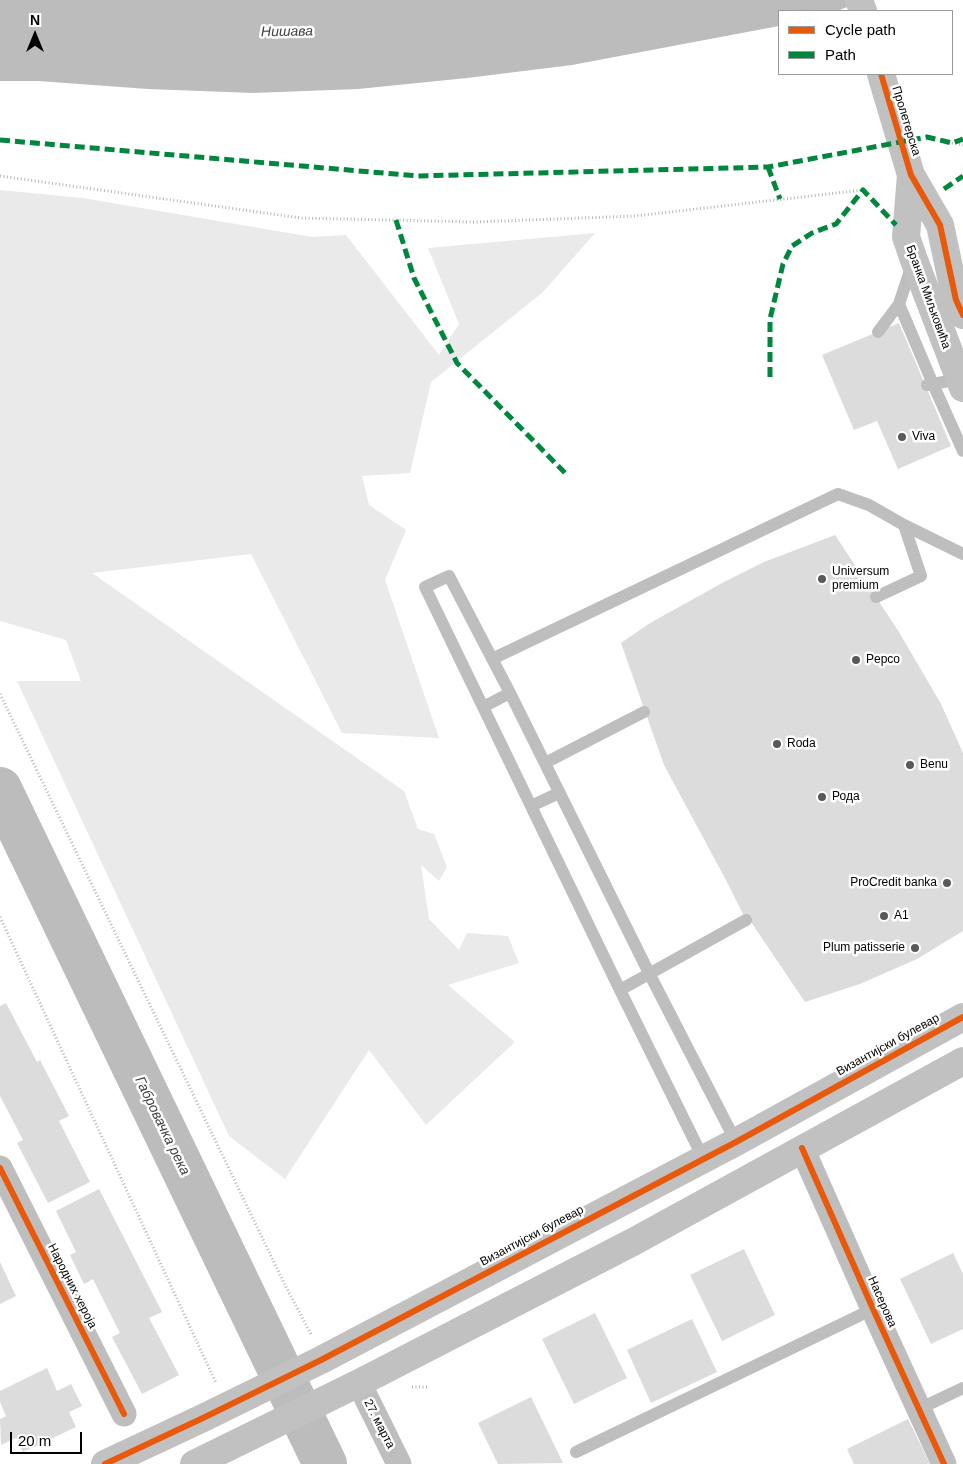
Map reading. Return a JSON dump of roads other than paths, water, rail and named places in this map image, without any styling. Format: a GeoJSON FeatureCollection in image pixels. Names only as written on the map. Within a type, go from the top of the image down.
{"type":"FeatureCollection","features":[{"type":"Feature","properties":{"kind":"street","name":"Пролетерска"},"geometry":{"type":"LineString","coordinates":[[880,75],[910,175]]}},
{"type":"Feature","properties":{"kind":"street","name":"Бранка Миљковића"},"geometry":{"type":"LineString","coordinates":[[910,175],[906,237],[961,383]]}},
{"type":"Feature","properties":{"kind":"street","name":"Бранка Миљковића"},"geometry":{"type":"LineString","coordinates":[[910,175],[940,225],[961,306]]}},
{"type":"Feature","properties":{"kind":"street","name":"Византијски булевар"},"geometry":{"type":"LineString","coordinates":[[105,1464],[236,1402],[316,1348],[736,1142],[963,1017]]}},
{"type":"Feature","properties":{"kind":"street"},"geometry":{"type":"LineString","coordinates":[[194,1464],[348,1389],[633,1242],[963,1061]]}},
{"type":"Feature","properties":{"kind":"street","name":"Насерова"},"geometry":{"type":"LineString","coordinates":[[802,1148],[872,1309],[944,1464]]}},
{"type":"Feature","properties":{"kind":"street","name":"Народних хероја"},"geometry":{"type":"LineString","coordinates":[[0,1168],[124,1414]]}},
{"type":"Feature","properties":{"kind":"street","name":"27. марта"},"geometry":{"type":"LineString","coordinates":[[348,1389],[399,1464]]}},
{"type":"Feature","properties":{"kind":"lane"},"geometry":{"type":"LineString","coordinates":[[878,332],[899,304],[914,260]]}},
{"type":"Feature","properties":{"kind":"lane"},"geometry":{"type":"LineString","coordinates":[[899,304],[929,385],[963,451]]}},
{"type":"Feature","properties":{"kind":"lane"},"geometry":{"type":"LineString","coordinates":[[929,385],[961,383]]}},
{"type":"Feature","properties":{"kind":"lane"},"geometry":{"type":"LineString","coordinates":[[492,659],[838,494],[869,504],[904,525],[963,554]]}},
{"type":"Feature","properties":{"kind":"lane"},"geometry":{"type":"LineString","coordinates":[[876,596],[921,576],[904,525]]}},
{"type":"Feature","properties":{"kind":"lane"},"geometry":{"type":"LineString","coordinates":[[703,1158],[425,587],[449,576],[736,1142]]}},
{"type":"Feature","properties":{"kind":"lane"},"geometry":{"type":"LineString","coordinates":[[482,707],[510,693]]}},
{"type":"Feature","properties":{"kind":"lane"},"geometry":{"type":"LineString","coordinates":[[545,763],[644,712]]}},
{"type":"Feature","properties":{"kind":"lane"},"geometry":{"type":"LineString","coordinates":[[530,806],[559,793]]}},
{"type":"Feature","properties":{"kind":"lane"},"geometry":{"type":"LineString","coordinates":[[620,990],[746,920]]}},
{"type":"Feature","properties":{"kind":"lane"},"geometry":{"type":"LineString","coordinates":[[576,1452],[872,1309]]}},
{"type":"Feature","properties":{"kind":"lane"},"geometry":{"type":"LineString","coordinates":[[919,1409],[963,1388]]}},
{"type":"Feature","properties":{"kind":"water","name":"Нишава"},"geometry":{"type":"Polygon","coordinates":[[[0,0],[865,0],[840,10],[778,10],[778,26],[572,65],[358,89],[253,93],[148,89],[38,81],[0,81],[0,0]]]}},
{"type":"Feature","properties":{"kind":"waterway","name":"Габровачка река"},"geometry":{"type":"LineString","coordinates":[[0,789],[325,1464]]}},
{"type":"Feature","properties":{"kind":"place","name":"Viva"},"geometry":{"type":"Point","coordinates":[902,437]}},
{"type":"Feature","properties":{"kind":"place","name":"Universum premium"},"geometry":{"type":"Point","coordinates":[822,579]}},
{"type":"Feature","properties":{"kind":"place","name":"Pepco"},"geometry":{"type":"Point","coordinates":[856,660]}},
{"type":"Feature","properties":{"kind":"place","name":"Roda"},"geometry":{"type":"Point","coordinates":[777,744]}},
{"type":"Feature","properties":{"kind":"place","name":"Benu"},"geometry":{"type":"Point","coordinates":[910,765]}},
{"type":"Feature","properties":{"kind":"place","name":"Рода"},"geometry":{"type":"Point","coordinates":[822,797]}},
{"type":"Feature","properties":{"kind":"place","name":"ProCredit banka"},"geometry":{"type":"Point","coordinates":[947,883]}},
{"type":"Feature","properties":{"kind":"place","name":"A1"},"geometry":{"type":"Point","coordinates":[884,916]}},
{"type":"Feature","properties":{"kind":"place","name":"Plum patisserie"},"geometry":{"type":"Point","coordinates":[915,948]}}]}
